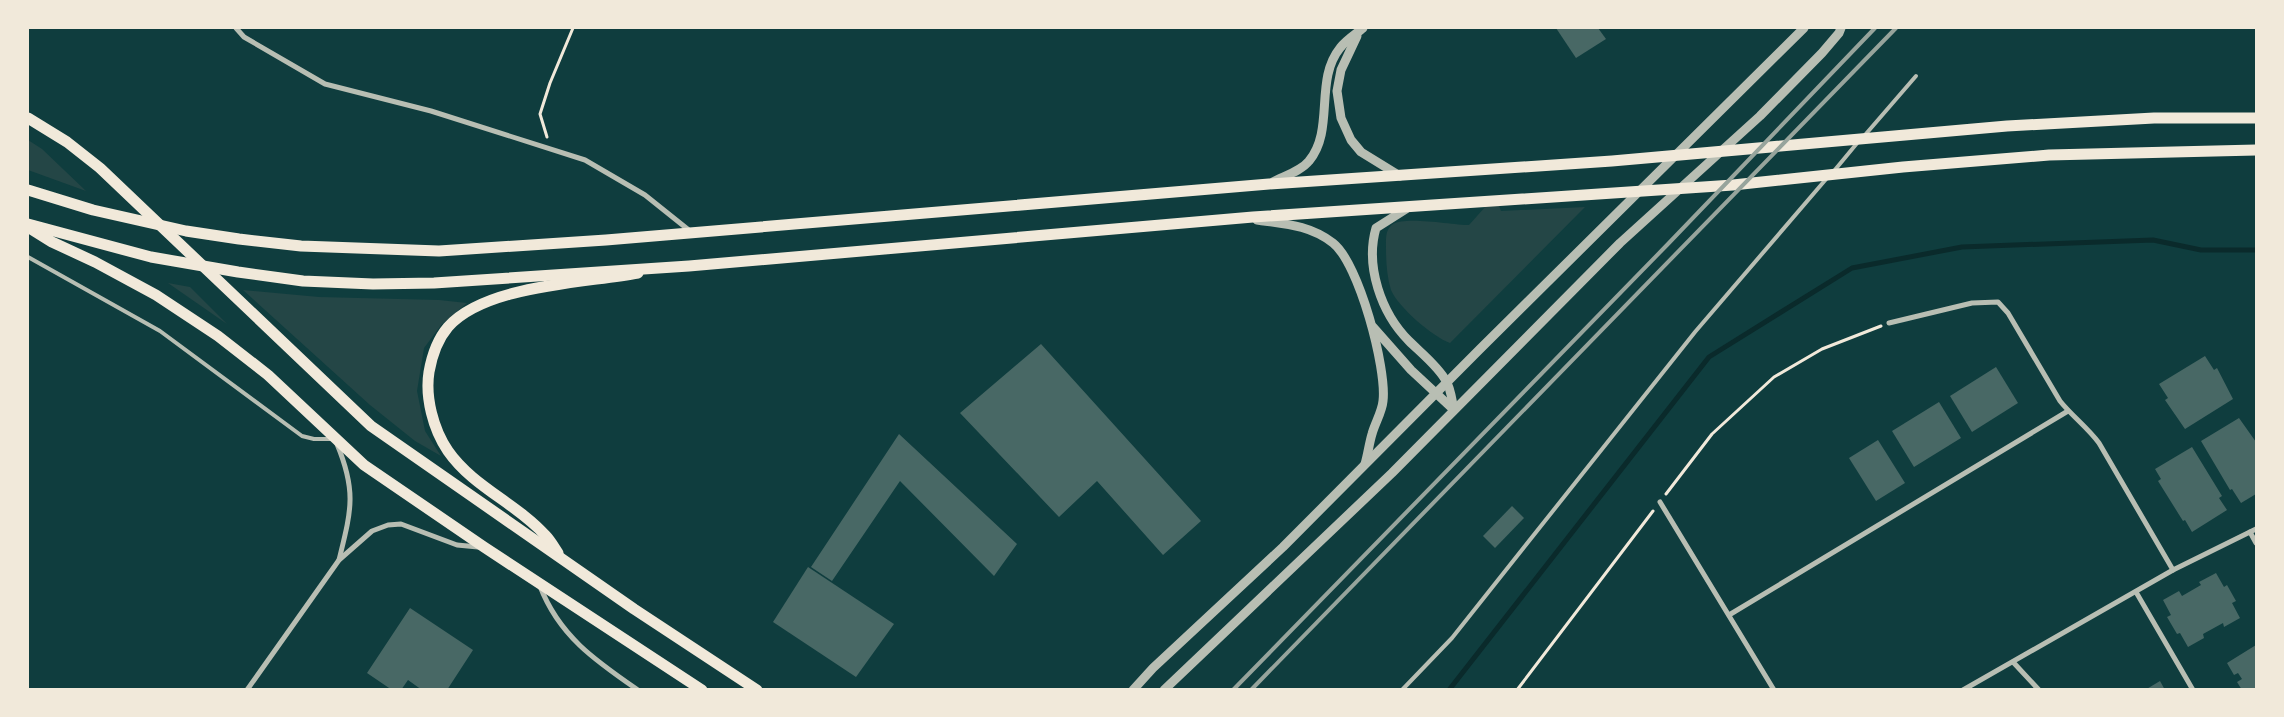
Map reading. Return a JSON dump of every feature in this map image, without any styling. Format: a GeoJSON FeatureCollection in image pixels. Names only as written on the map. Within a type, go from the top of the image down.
{"type":"FeatureCollection","features":[{"type":"Feature","properties":{"kind":"main road"},"geometry":{"type":"LineString","coordinates":[[2234,118],[2256,111]]}},
{"type":"Feature","properties":{"kind":"main road"},"geometry":{"type":"LineString","coordinates":[[28,118],[67,142],[100,168],[371,426],[561,559],[757,690]]}},
{"type":"Feature","properties":{"kind":"main road"},"geometry":{"type":"LineString","coordinates":[[28,190],[93,210],[186,231],[239,239],[311,247],[439,251],[693,233],[1269,184],[1612,162],[2092,120],[2256,118]]}},
{"type":"Feature","properties":{"kind":"main road"},"geometry":{"type":"LineString","coordinates":[[28,226],[151,257],[238,272],[303,280],[373,284],[434,283],[689,266],[1416,205],[1733,185],[1903,167],[2050,155],[2256,150]]}},
{"type":"Feature","properties":{"kind":"main road"},"geometry":{"type":"LineString","coordinates":[[28,226],[52,242],[156,294],[218,336],[268,376],[364,465],[539,584],[702,690]]}},
{"type":"Feature","properties":{"kind":"main road"},"geometry":{"type":"LineString","coordinates":[[561,559],[546,536],[526,517],[472,476],[448,451],[437,429],[430,408],[427,382],[430,362],[437,343],[449,326],[467,312],[487,301],[552,286],[689,266]]}},
{"type":"Feature","properties":{"kind":"street"},"geometry":{"type":"LineString","coordinates":[[236,28],[244,37],[325,84],[431,111],[585,160],[645,195],[693,233]]}},
{"type":"Feature","properties":{"kind":"street"},"geometry":{"type":"LineString","coordinates":[[1133,690],[1153,668],[1365,466],[1447,381],[1804,28]]}},
{"type":"Feature","properties":{"kind":"street"},"geometry":{"type":"LineString","coordinates":[[1164,690],[1392,473],[1620,243],[1760,116],[1822,53],[1841,28]]}},
{"type":"Feature","properties":{"kind":"street"},"geometry":{"type":"LineString","coordinates":[[1361,29],[1341,70],[1338,91],[1341,118],[1351,140],[1361,152],[1400,176]]}},
{"type":"Feature","properties":{"kind":"street"},"geometry":{"type":"LineString","coordinates":[[1269,184],[1308,162],[1314,153],[1321,134],[1327,80],[1332,64],[1339,48],[1361,29]]}},
{"type":"Feature","properties":{"kind":"street"},"geometry":{"type":"LineString","coordinates":[[1416,205],[1399,212],[1376,228],[1372,244],[1372,262],[1380,295],[1392,320],[1407,340],[1447,381],[1454,410]]}},
{"type":"Feature","properties":{"kind":"street"},"geometry":{"type":"LineString","coordinates":[[1253,218],[1257,221],[1307,228],[1335,244],[1346,261],[1357,285],[1372,324],[1382,380],[1383,402],[1372,435],[1365,466]]}},
{"type":"Feature","properties":{"kind":"street"},"geometry":{"type":"LineString","coordinates":[[1889,323],[1972,303],[1998,302],[2008,313],[2060,401],[2068,411],[2087,427],[2099,443],[2173,570]]}},
{"type":"Feature","properties":{"kind":"street"},"geometry":{"type":"LineString","coordinates":[[1372,324],[1435,395],[1454,410]]}},
{"type":"Feature","properties":{"kind":"street"},"geometry":{"type":"LineString","coordinates":[[1728,615],[2068,411]]}},
{"type":"Feature","properties":{"kind":"street"},"geometry":{"type":"LineString","coordinates":[[335,438],[344,460],[352,499],[339,560]]}},
{"type":"Feature","properties":{"kind":"street"},"geometry":{"type":"LineString","coordinates":[[1660,502],[1774,690]]}},
{"type":"Feature","properties":{"kind":"street"},"geometry":{"type":"LineString","coordinates":[[247,690],[339,560],[372,531],[388,525],[401,524],[457,545],[484,547]]}},
{"type":"Feature","properties":{"kind":"street"},"geometry":{"type":"LineString","coordinates":[[1963,690],[2173,570],[2256,529]]}},
{"type":"Feature","properties":{"kind":"street"},"geometry":{"type":"LineString","coordinates":[[2250,532],[2256,543]]}},
{"type":"Feature","properties":{"kind":"street"},"geometry":{"type":"LineString","coordinates":[[539,584],[544,598],[562,628],[596,662],[638,690]]}},
{"type":"Feature","properties":{"kind":"street"},"geometry":{"type":"LineString","coordinates":[[2136,592],[2193,690]]}},
{"type":"Feature","properties":{"kind":"street"},"geometry":{"type":"LineString","coordinates":[[2013,662],[2039,690]]}},
{"type":"Feature","properties":{"kind":"lane"},"geometry":{"type":"LineString","coordinates":[[1402,690],[1452,638],[1695,332],[1916,76]]}},
{"type":"Feature","properties":{"kind":"lane"},"geometry":{"type":"LineString","coordinates":[[28,257],[160,330],[302,436],[314,439],[335,438]]}},
{"type":"Feature","properties":{"kind":"path"},"geometry":{"type":"LineString","coordinates":[[551,150],[540,114],[550,83],[573,28]]}},
{"type":"Feature","properties":{"kind":"path"},"geometry":{"type":"LineString","coordinates":[[1517,690],[1712,434],[1774,377],[1822,349],[1889,323]]}},
{"type":"Feature","properties":{"kind":"shaded area"},"geometry":{"type":"Polygon","coordinates":[[[28,140],[42,149],[86,191],[28,170],[28,140]]]}},
{"type":"Feature","properties":{"kind":"shaded area"},"geometry":{"type":"Polygon","coordinates":[[[1498,203],[1501,211],[1585,207],[1450,343],[1435,335],[1408,313],[1391,290],[1386,259],[1387,232],[1393,224],[1408,221],[1469,225],[1486,206],[1498,203]]]}},
{"type":"Feature","properties":{"kind":"shaded area"},"geometry":{"type":"Polygon","coordinates":[[[168,283],[190,287],[227,324],[168,283]]]}},
{"type":"Feature","properties":{"kind":"shaded area"},"geometry":{"type":"Polygon","coordinates":[[[243,290],[319,297],[439,300],[467,303],[442,324],[424,348],[417,391],[425,431],[441,456],[415,441],[370,405],[243,290]]]}},
{"type":"Feature","properties":{"kind":"building"},"geometry":{"type":"Polygon","coordinates":[[[1556,28],[1598,28],[1606,39],[1576,58],[1556,28]]]}},
{"type":"Feature","properties":{"kind":"building"},"geometry":{"type":"Polygon","coordinates":[[[1041,344],[1201,521],[1163,555],[1097,481],[1059,517],[960,413],[1041,344]]]}},
{"type":"Feature","properties":{"kind":"building"},"geometry":{"type":"Polygon","coordinates":[[[2205,356],[2214,370],[2217,368],[2233,399],[2185,429],[2165,400],[2168,398],[2159,384],[2205,356]]]}},
{"type":"Feature","properties":{"kind":"building"},"geometry":{"type":"Polygon","coordinates":[[[1996,367],[2018,403],[1972,432],[1950,396],[1996,367]]]}},
{"type":"Feature","properties":{"kind":"building"},"geometry":{"type":"Polygon","coordinates":[[[1939,402],[1961,438],[1914,467],[1892,431],[1939,402]]]}},
{"type":"Feature","properties":{"kind":"building"},"geometry":{"type":"Polygon","coordinates":[[[2239,418],[2256,442],[2256,494],[2241,503],[2232,489],[2230,490],[2201,441],[2239,418]]]}},
{"type":"Feature","properties":{"kind":"building"},"geometry":{"type":"Polygon","coordinates":[[[899,434],[1017,544],[994,576],[900,481],[832,581],[811,567],[899,434]]]}},
{"type":"Feature","properties":{"kind":"building"},"geometry":{"type":"Polygon","coordinates":[[[1878,440],[1905,483],[1876,501],[1849,458],[1878,440]]]}},
{"type":"Feature","properties":{"kind":"building"},"geometry":{"type":"Polygon","coordinates":[[[2192,447],[2222,496],[2219,498],[2227,510],[2192,532],[2158,481],[2161,479],[2155,469],[2192,447]]]}},
{"type":"Feature","properties":{"kind":"building"},"geometry":{"type":"Polygon","coordinates":[[[1512,506],[1524,518],[1495,548],[1483,536],[1512,506]]]}},
{"type":"Feature","properties":{"kind":"building"},"geometry":{"type":"Polygon","coordinates":[[[808,567],[894,624],[856,677],[773,622],[808,567]]]}},
{"type":"Feature","properties":{"kind":"building"},"geometry":{"type":"Polygon","coordinates":[[[2216,573],[2224,587],[2227,585],[2236,601],[2232,603],[2240,618],[2224,627],[2223,623],[2203,634],[2204,638],[2188,647],[2180,633],[2177,634],[2167,617],[2171,615],[2163,600],[2179,591],[2182,596],[2201,585],[2199,582],[2216,573]]]}},
{"type":"Feature","properties":{"kind":"building"},"geometry":{"type":"Polygon","coordinates":[[[410,608],[473,650],[447,690],[422,690],[408,680],[401,690],[392,690],[367,673],[410,608]]]}},
{"type":"Feature","properties":{"kind":"building"},"geometry":{"type":"Polygon","coordinates":[[[2256,645],[2256,690],[2242,690],[2237,682],[2242,679],[2238,673],[2234,675],[2227,663],[2256,645]]]}},
{"type":"Feature","properties":{"kind":"building"},"geometry":{"type":"Polygon","coordinates":[[[2160,681],[2165,690],[2145,690],[2160,681]]]}},
{"type":"Feature","properties":{"kind":"waterway"},"geometry":{"type":"LineString","coordinates":[[1449,690],[1709,357],[1852,268],[1962,247],[2153,240],[2201,250],[2256,250]]}},
{"type":"Feature","properties":{"kind":"railway"},"geometry":{"type":"LineString","coordinates":[[1233,690],[1667,245],[1875,28]]}},
{"type":"Feature","properties":{"kind":"railway"},"geometry":{"type":"LineString","coordinates":[[1251,690],[1896,28]]}}]}
